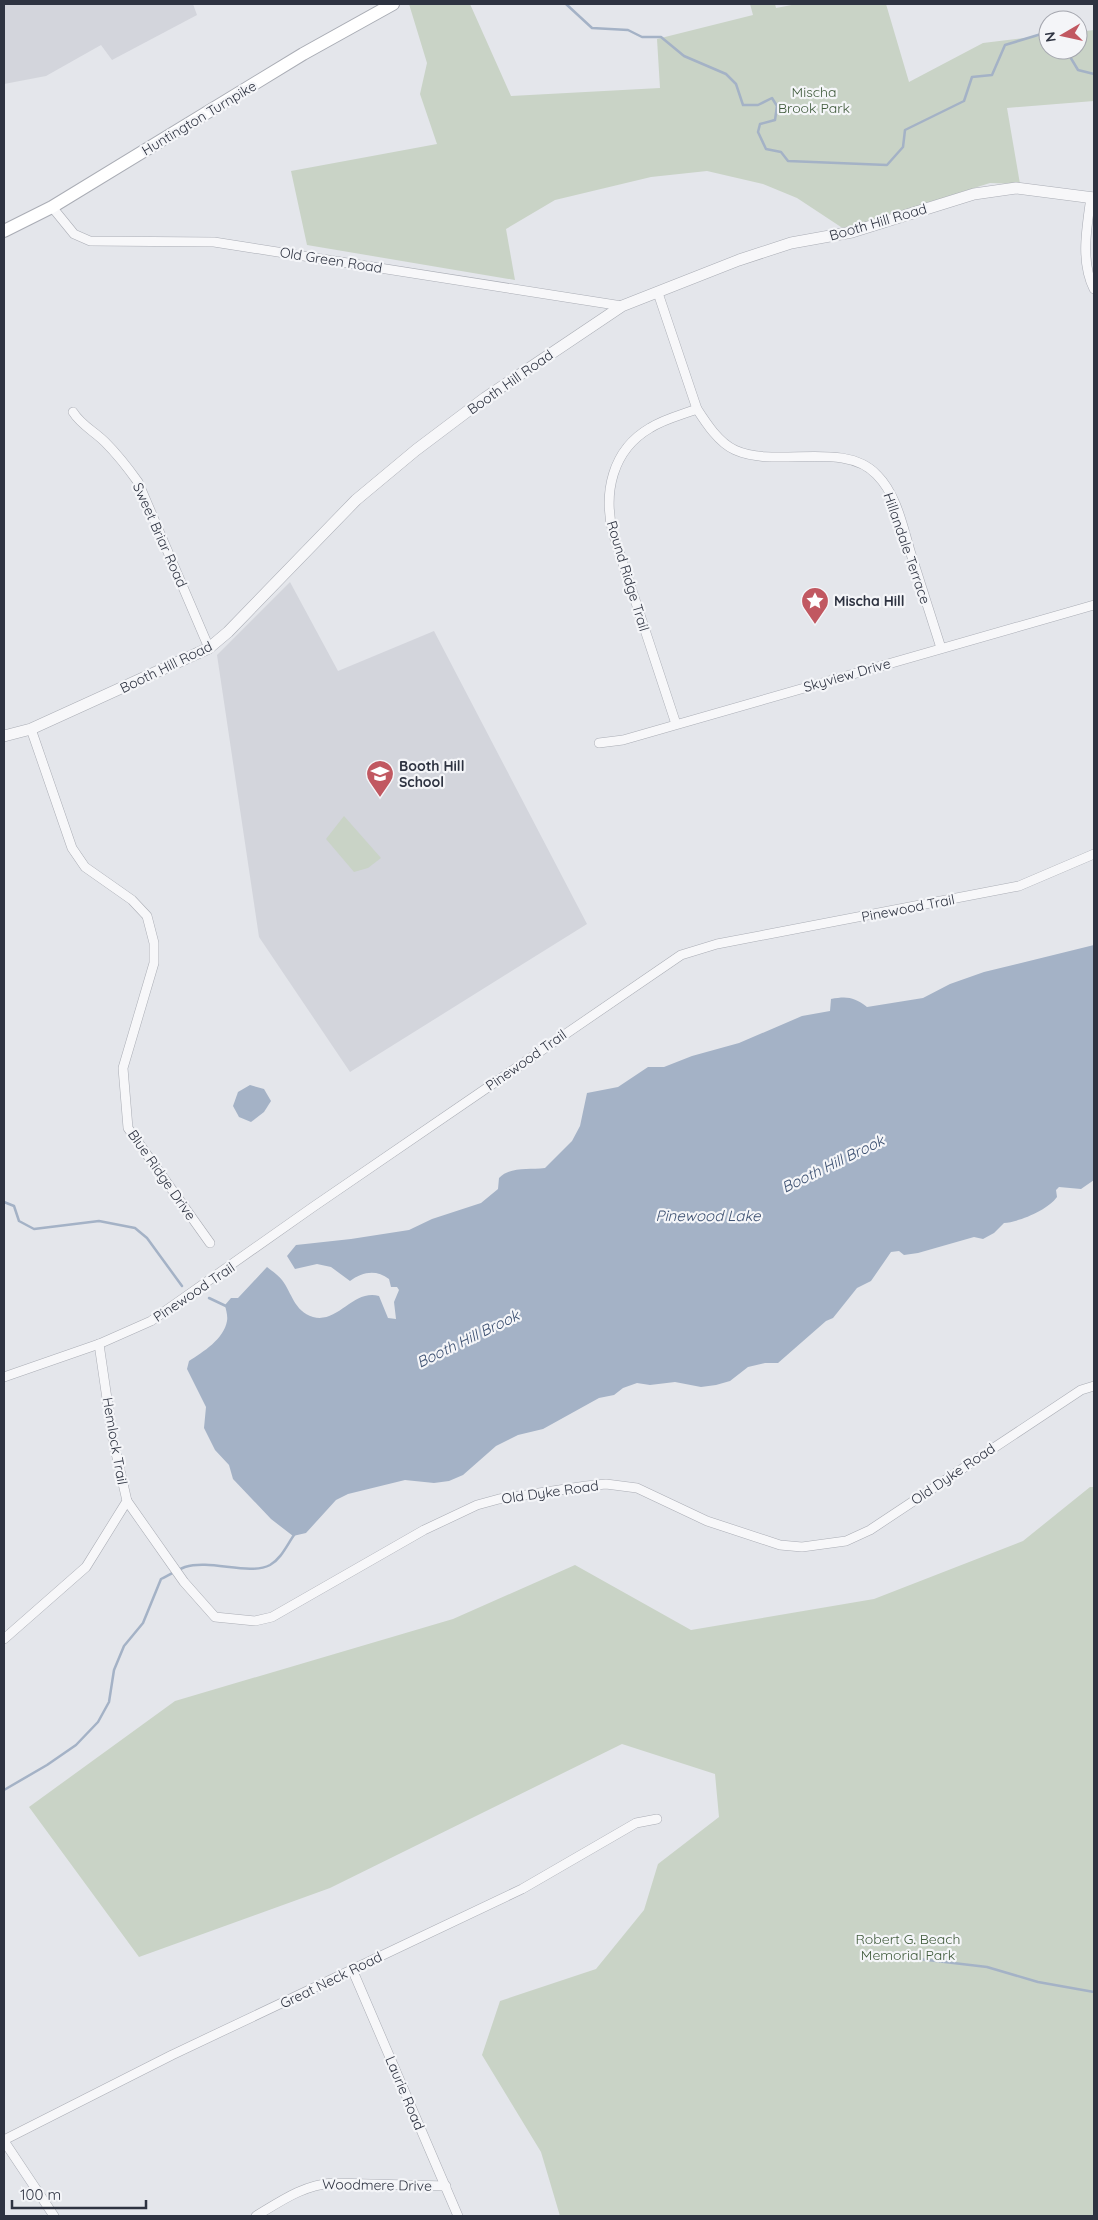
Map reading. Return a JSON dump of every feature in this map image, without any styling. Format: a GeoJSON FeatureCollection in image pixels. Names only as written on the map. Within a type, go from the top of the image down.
{"type":"FeatureCollection","features":[{"type":"Feature","properties":{"kind":"main road","name":"Huntington Turnpike"},"geometry":{"type":"LineString","coordinates":[[4,231],[52,207],[303,54],[393,4]]}},
{"type":"Feature","properties":{"kind":"street","name":"Booth Hill Road"},"geometry":{"type":"LineString","coordinates":[[4,736],[31,729],[209,648],[228,632],[356,500],[410,455],[485,398],[622,306],[739,260],[792,243],[852,232],[974,194],[1016,188],[1092,198]]}},
{"type":"Feature","properties":{"kind":"street"},"geometry":{"type":"LineString","coordinates":[[1092,198],[1085,246],[1094,289]]}},
{"type":"Feature","properties":{"kind":"street","name":"Old Green Road"},"geometry":{"type":"LineString","coordinates":[[52,207],[74,234],[90,241],[214,242],[622,306]]}},
{"type":"Feature","properties":{"kind":"street","name":"Hillandale Terrace"},"geometry":{"type":"LineString","coordinates":[[658,293],[697,409],[707,425],[734,450],[768,458],[846,459],[876,473],[888,488],[898,512],[941,648]]}},
{"type":"Feature","properties":{"kind":"street","name":"Round Ridge Trail"},"geometry":{"type":"LineString","coordinates":[[676,724],[613,533],[609,518],[609,491],[612,474],[619,460],[636,439],[649,428],[697,409]]}},
{"type":"Feature","properties":{"kind":"street","name":"Sweet Briar Road"},"geometry":{"type":"LineString","coordinates":[[73,412],[78,421],[105,442],[129,468],[138,482],[209,648]]}},
{"type":"Feature","properties":{"kind":"street","name":"Skyview Drive"},"geometry":{"type":"LineString","coordinates":[[599,743],[623,740],[1094,605]]}},
{"type":"Feature","properties":{"kind":"street","name":"Blue Ridge Drive"},"geometry":{"type":"LineString","coordinates":[[31,729],[72,848],[85,867],[132,900],[147,916],[154,943],[154,964],[123,1068],[128,1128],[210,1243]]}},
{"type":"Feature","properties":{"kind":"street","name":"Pinewood Trail"},"geometry":{"type":"LineString","coordinates":[[4,1377],[99,1344],[151,1322],[321,1202],[681,955],[717,944],[1019,886],[1094,854]]}},
{"type":"Feature","properties":{"kind":"street","name":"Hemlock Trail"},"geometry":{"type":"LineString","coordinates":[[4,1639],[86,1567],[126,1500],[113,1440],[99,1344]]}},
{"type":"Feature","properties":{"kind":"street","name":"Old Dyke Road"},"geometry":{"type":"LineString","coordinates":[[126,1500],[184,1582],[215,1617],[255,1621],[272,1617],[424,1530],[477,1506],[498,1499],[606,1484],[637,1488],[707,1521],[761,1540],[802,1547],[839,1542],[857,1537],[1081,1390],[1094,1386]]}},
{"type":"Feature","properties":{"kind":"street","name":"Great Neck Road"},"geometry":{"type":"LineString","coordinates":[[4,2140],[121,2080],[522,1888],[636,1823],[657,1819]]}},
{"type":"Feature","properties":{"kind":"street","name":"Laurie Road"},"geometry":{"type":"LineString","coordinates":[[352,1969],[458,2216]]}},
{"type":"Feature","properties":{"kind":"street"},"geometry":{"type":"LineString","coordinates":[[4,2140],[54,2216]]}},
{"type":"Feature","properties":{"kind":"street","name":"Woodmere Drive"},"geometry":{"type":"LineString","coordinates":[[256,2216],[298,2191],[316,2184],[333,2182],[446,2186]]}},
{"type":"Feature","properties":{"kind":"shaded area"},"geometry":{"type":"Polygon","coordinates":[[[4,4],[193,4],[197,15],[112,60],[101,45],[46,76],[4,84],[4,4]]]}},
{"type":"Feature","properties":{"kind":"shaded area","name":"Booth Hill School"},"geometry":{"type":"Polygon","coordinates":[[[290,582],[338,671],[434,631],[587,924],[350,1072],[259,937],[217,655],[290,582]]]}},
{"type":"Feature","properties":{"kind":"green space","name":"Mischa Brook Park"},"geometry":{"type":"Polygon","coordinates":[[[409,4],[470,4],[511,96],[660,88],[657,39],[753,15],[750,4],[775,4],[776,8],[797,4],[886,4],[909,82],[983,43],[1038,36],[1038,60],[1088,60],[1088,31],[1094,30],[1094,101],[1007,108],[1020,184],[990,183],[844,229],[797,198],[763,184],[707,171],[651,177],[555,200],[506,229],[515,280],[307,245],[291,171],[437,144],[420,94],[427,63],[409,4]]]}},
{"type":"Feature","properties":{"kind":"green space"},"geometry":{"type":"Polygon","coordinates":[[[344,816],[381,858],[368,868],[354,872],[326,839],[344,816]]]}},
{"type":"Feature","properties":{"kind":"green space","name":"Robert G. Beach Memorial Park"},"geometry":{"type":"Polygon","coordinates":[[[1090,1487],[1094,1487],[1094,2216],[560,2216],[541,2152],[482,2055],[500,2001],[596,1969],[644,1910],[658,1864],[719,1817],[715,1774],[622,1744],[330,1888],[139,1957],[29,1807],[175,1701],[453,1619],[575,1565],[691,1630],[874,1599],[1023,1541],[1090,1487]]]}},
{"type":"Feature","properties":{"kind":"water","name":"Pinewood Lake"},"geometry":{"type":"Polygon","coordinates":[[[1094,945],[1094,1180],[1081,1189],[1059,1187],[1056,1190],[1057,1197],[1040,1211],[1025,1218],[1004,1223],[994,1233],[983,1239],[974,1237],[918,1253],[904,1255],[899,1251],[891,1252],[871,1281],[857,1288],[833,1318],[826,1321],[778,1363],[765,1363],[748,1367],[730,1381],[716,1385],[701,1387],[675,1382],[650,1385],[637,1383],[623,1388],[614,1395],[599,1398],[543,1429],[518,1435],[496,1446],[463,1475],[449,1481],[434,1483],[405,1480],[348,1494],[336,1500],[306,1533],[293,1536],[271,1519],[233,1479],[229,1465],[215,1450],[204,1428],[206,1407],[187,1369],[189,1361],[222,1334],[227,1319],[225,1305],[231,1298],[238,1298],[267,1267],[282,1280],[297,1306],[313,1317],[322,1318],[330,1316],[353,1301],[370,1295],[379,1296],[388,1318],[396,1319],[394,1302],[399,1290],[397,1287],[391,1287],[389,1279],[379,1274],[369,1273],[359,1275],[350,1281],[331,1267],[317,1264],[295,1269],[287,1256],[296,1245],[409,1230],[432,1219],[481,1203],[498,1189],[499,1178],[504,1174],[520,1169],[545,1168],[572,1141],[580,1126],[587,1093],[618,1087],[648,1067],[664,1067],[692,1056],[739,1043],[802,1016],[830,1011],[831,999],[850,998],[867,1007],[923,998],[950,984],[984,972],[1094,945]]]}},
{"type":"Feature","properties":{"kind":"water"},"geometry":{"type":"Polygon","coordinates":[[[250,1085],[264,1089],[271,1101],[264,1112],[251,1122],[239,1117],[233,1106],[238,1092],[250,1085]]]}},
{"type":"Feature","properties":{"kind":"waterway"},"geometry":{"type":"LineString","coordinates":[[566,4],[592,28],[628,30],[642,37],[661,37],[684,56],[726,74],[736,84],[743,105],[758,105],[772,98],[777,106],[775,120],[760,124],[758,132],[766,149],[781,152],[788,161],[887,165],[903,147],[905,130],[964,101],[972,77],[992,75],[1005,45],[1038,35]]}},
{"type":"Feature","properties":{"kind":"waterway"},"geometry":{"type":"LineString","coordinates":[[1072,60],[1078,70],[1094,74]]}},
{"type":"Feature","properties":{"kind":"waterway"},"geometry":{"type":"LineString","coordinates":[[4,1202],[14,1206],[19,1221],[34,1229],[99,1221],[135,1228],[147,1238],[182,1286]]}},
{"type":"Feature","properties":{"kind":"waterway"},"geometry":{"type":"LineString","coordinates":[[209,1298],[228,1307]]}},
{"type":"Feature","properties":{"kind":"waterway","name":"Booth Hill Brook"},"geometry":{"type":"LineString","coordinates":[[4,1790],[47,1765],[76,1745],[98,1722],[109,1702],[114,1670],[124,1646],[143,1623],[161,1579],[182,1568],[195,1565],[261,1568],[270,1565],[281,1556],[294,1535]]}},
{"type":"Feature","properties":{"kind":"waterway"},"geometry":{"type":"LineString","coordinates":[[911,1958],[987,1967],[1038,1982],[1094,1992]]}},
{"type":"Feature","properties":{"kind":"place","name":"Mischa Hill"},"geometry":{"type":"Point","coordinates":[815,625]}},
{"type":"Feature","properties":{"kind":"place","name":"Booth Hill School"},"geometry":{"type":"Point","coordinates":[380,798]}}]}
